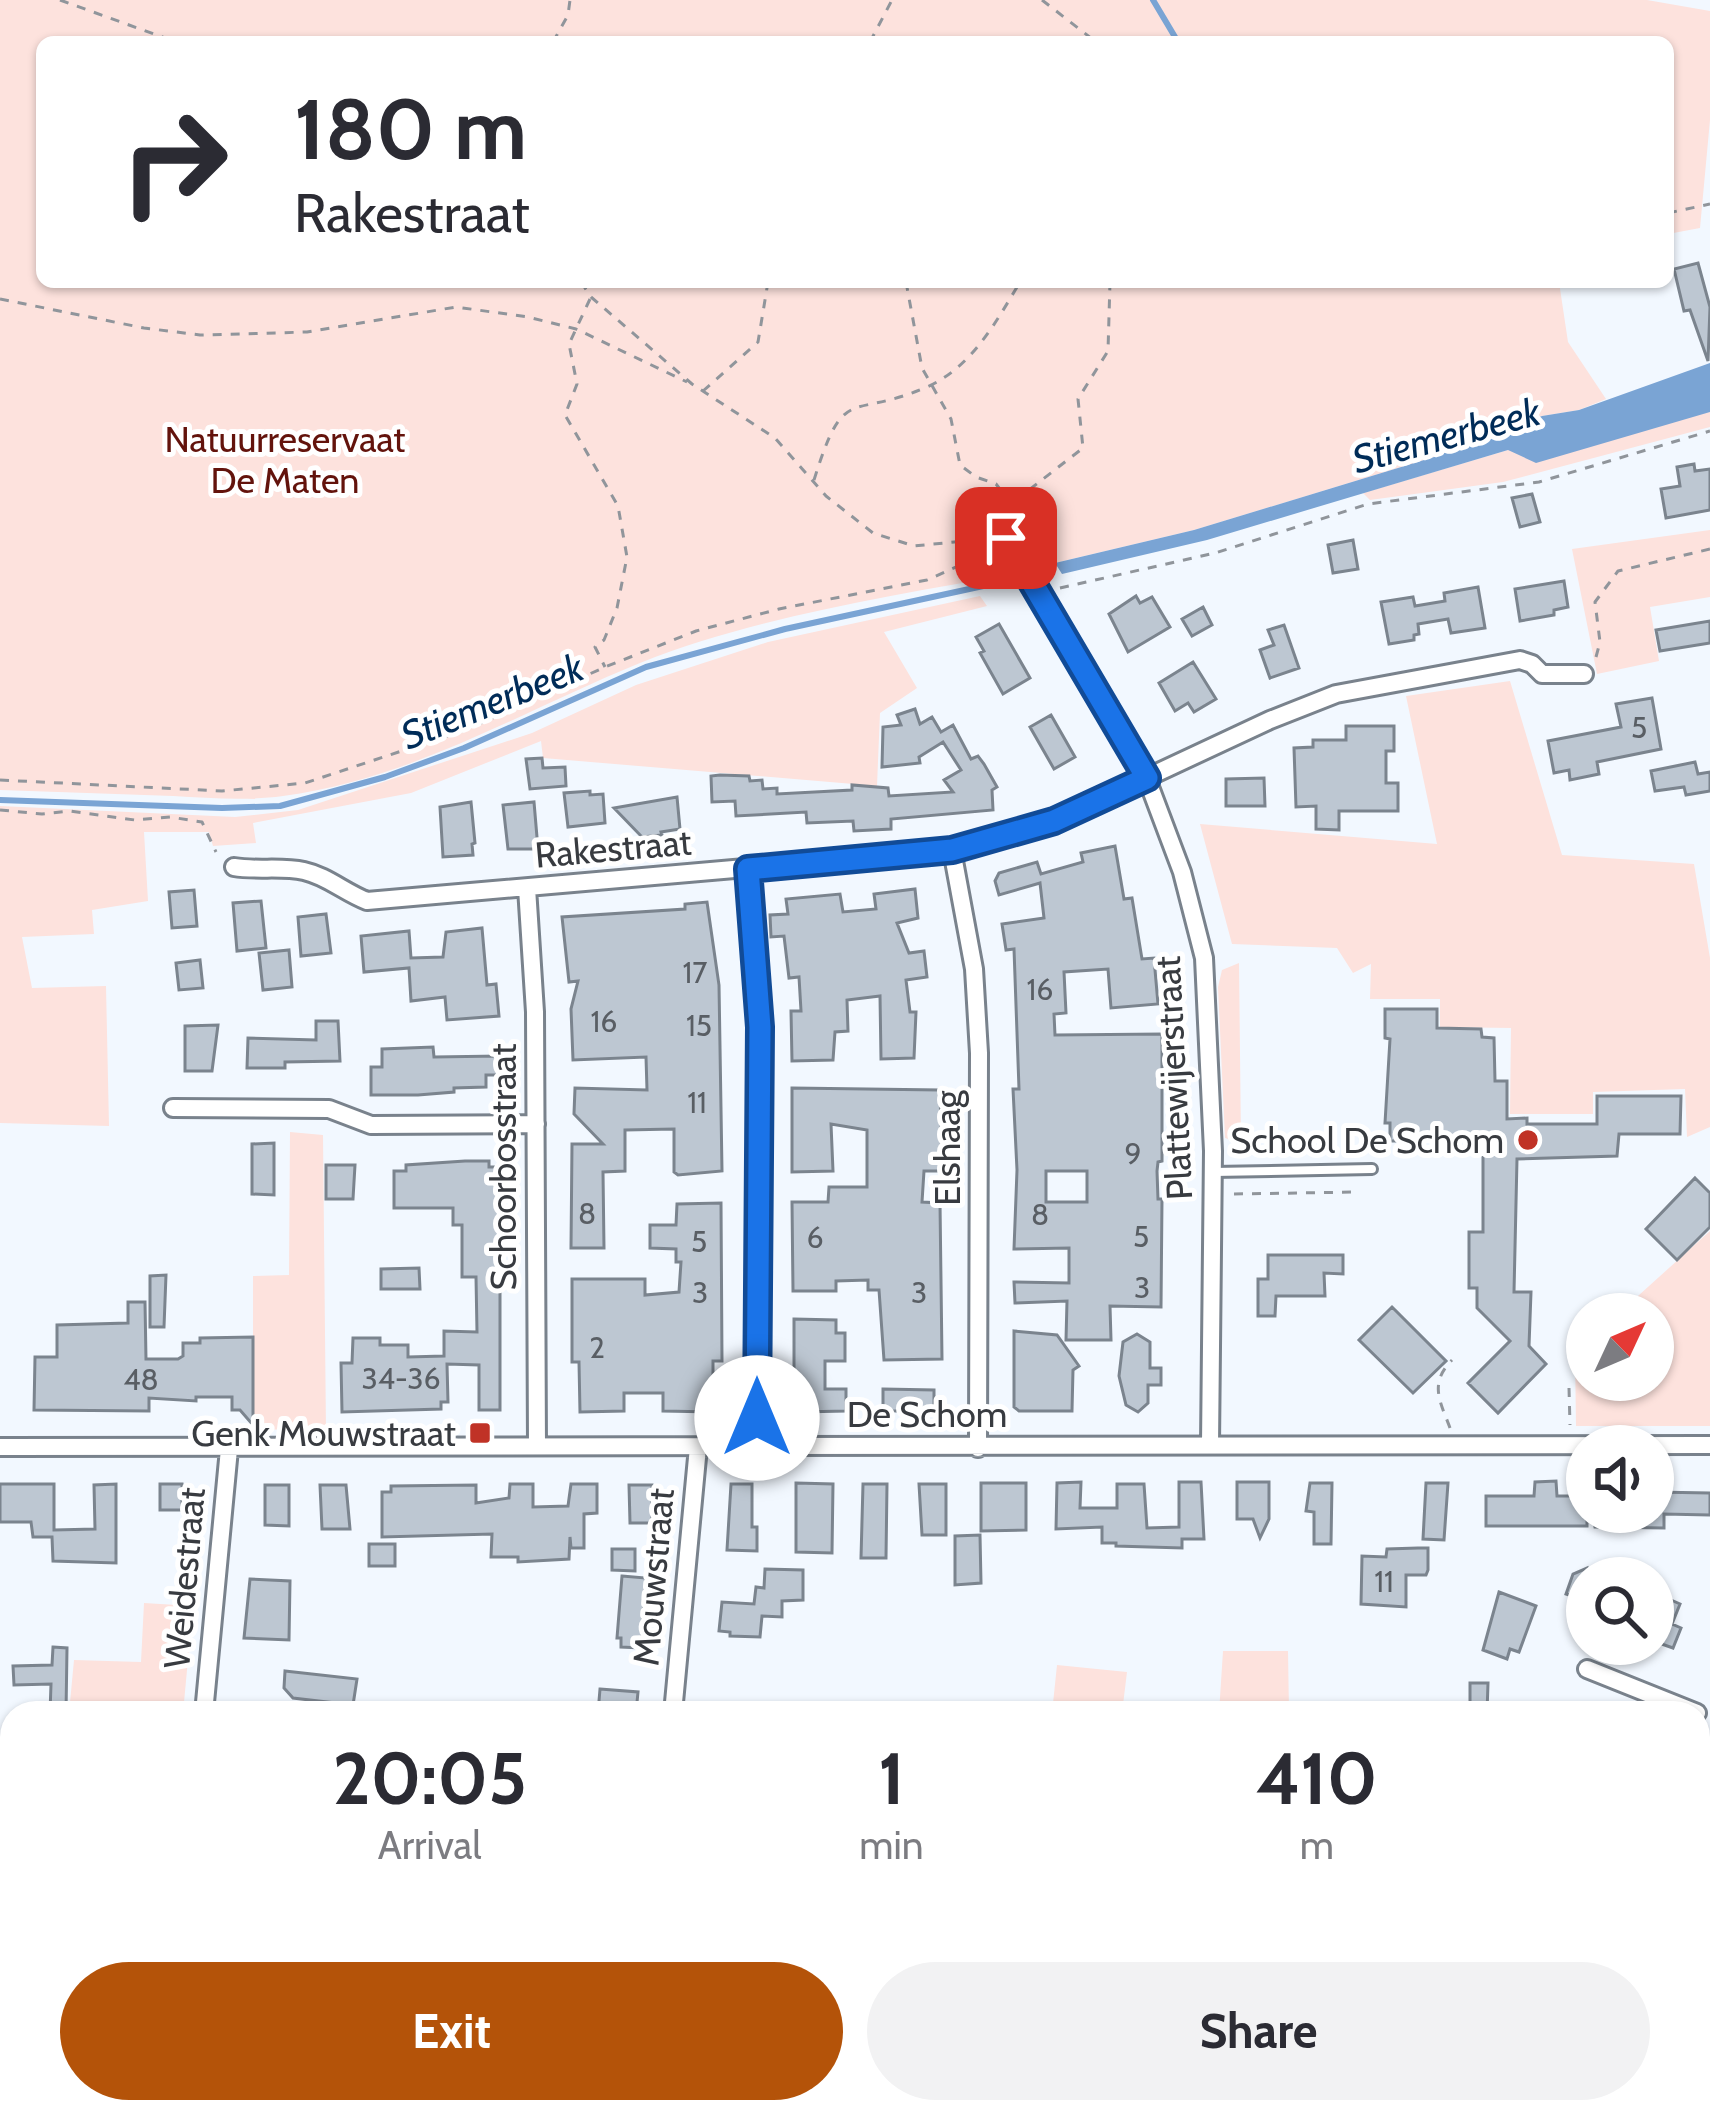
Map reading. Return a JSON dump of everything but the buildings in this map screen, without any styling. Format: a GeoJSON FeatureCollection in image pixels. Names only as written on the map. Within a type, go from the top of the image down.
{"type":"FeatureCollection","features":[{"type":"Feature","properties":{"kind":"street","name":"Plattewijerstraat"},"geometry":{"type":"LineString","coordinates":[[1005,545],[1039,593],[1147,778],[1181,872],[1204,958],[1213,1172],[1210,1445]]}},
{"type":"Feature","properties":{"kind":"street","name":"Rakestraat"},"geometry":{"type":"LineString","coordinates":[[234,867],[301,870],[367,901],[952,850],[1054,821],[1336,694],[1520,661],[1532,664],[1542,682],[1589,669]]}},
{"type":"Feature","properties":{"kind":"street","name":"Elshaag"},"geometry":{"type":"LineString","coordinates":[[952,850],[974,969],[980,1053],[978,1448]]}},
{"type":"Feature","properties":{"kind":"street"},"geometry":{"type":"LineString","coordinates":[[748,869],[760,1027],[757,1447]]}},
{"type":"Feature","properties":{"kind":"street","name":"Schoorbosstraat"},"geometry":{"type":"LineString","coordinates":[[527,888],[535,1012],[537,1446]]}},
{"type":"Feature","properties":{"kind":"street"},"geometry":{"type":"LineString","coordinates":[[173,1108],[329,1108],[371,1125],[536,1124]]}},
{"type":"Feature","properties":{"kind":"street","name":"De Schom"},"geometry":{"type":"LineString","coordinates":[[0,1447],[1710,1445]]}},
{"type":"Feature","properties":{"kind":"street","name":"Mouwstraat"},"geometry":{"type":"LineString","coordinates":[[674,1701],[698,1447]]}},
{"type":"Feature","properties":{"kind":"street","name":"Weidestraat"},"geometry":{"type":"LineString","coordinates":[[205,1701],[229,1449]]}},
{"type":"Feature","properties":{"kind":"street"},"geometry":{"type":"LineString","coordinates":[[1587,1669],[1667,1701]]}},
{"type":"Feature","properties":{"kind":"lane"},"geometry":{"type":"LineString","coordinates":[[1213,1172],[1372,1168]]}},
{"type":"Feature","properties":{"kind":"path"},"geometry":{"type":"LineString","coordinates":[[60,0],[159,36]]}},
{"type":"Feature","properties":{"kind":"path"},"geometry":{"type":"LineString","coordinates":[[556,36],[570,0]]}},
{"type":"Feature","properties":{"kind":"path"},"geometry":{"type":"LineString","coordinates":[[872,36],[892,0]]}},
{"type":"Feature","properties":{"kind":"path"},"geometry":{"type":"LineString","coordinates":[[1042,0],[1088,36]]}},
{"type":"Feature","properties":{"kind":"path"},"geometry":{"type":"LineString","coordinates":[[1674,212],[1710,204]]}},
{"type":"Feature","properties":{"kind":"path"},"geometry":{"type":"LineString","coordinates":[[585,288],[692,384]]}},
{"type":"Feature","properties":{"kind":"path"},"geometry":{"type":"LineString","coordinates":[[703,391],[758,342],[767,288]]}},
{"type":"Feature","properties":{"kind":"path"},"geometry":{"type":"LineString","coordinates":[[907,288],[915,341],[929,386],[952,419],[960,465],[996,484],[1018,512]]}},
{"type":"Feature","properties":{"kind":"path"},"geometry":{"type":"LineString","coordinates":[[814,482],[829,432],[845,410],[929,386],[980,347],[1016,288]]}},
{"type":"Feature","properties":{"kind":"path"},"geometry":{"type":"LineString","coordinates":[[0,780],[222,791],[305,783],[468,729],[696,631],[779,609],[928,580],[1005,545],[1025,493],[1083,448],[1078,399],[1108,351],[1110,288]]}},
{"type":"Feature","properties":{"kind":"path"},"geometry":{"type":"LineString","coordinates":[[591,297],[569,344],[577,384],[565,415],[618,506],[627,557],[617,608],[604,640],[595,647],[604,667]]}},
{"type":"Feature","properties":{"kind":"path"},"geometry":{"type":"LineString","coordinates":[[0,299],[200,335],[307,332],[456,308],[528,317],[576,329],[692,384],[775,438],[814,482],[873,533],[914,546],[1005,545]]}},
{"type":"Feature","properties":{"kind":"path"},"geometry":{"type":"LineString","coordinates":[[1039,593],[1215,553],[1368,504],[1539,482],[1710,431]]}},
{"type":"Feature","properties":{"kind":"path"},"geometry":{"type":"LineString","coordinates":[[1589,669],[1600,641],[1594,602],[1618,571],[1710,549]]}},
{"type":"Feature","properties":{"kind":"path"},"geometry":{"type":"LineString","coordinates":[[0,809],[42,814],[69,811],[135,820],[170,817],[202,823],[216,852]]}},
{"type":"Feature","properties":{"kind":"path"},"geometry":{"type":"LineString","coordinates":[[1228,1195],[1358,1192]]}},
{"type":"Feature","properties":{"kind":"path"},"geometry":{"type":"LineString","coordinates":[[1450,1426],[1437,1401],[1438,1381],[1452,1360]]}},
{"type":"Feature","properties":{"kind":"green space","name":"Natuurreservaat De Maten"},"geometry":{"type":"Polygon","coordinates":[[[0,0],[1647,0],[1710,11],[1710,120],[1700,228],[1674,233],[1674,36],[36,36],[36,288],[1560,288],[1568,342],[1606,399],[1194,530],[1042,566],[1023,533],[957,557],[1004,558],[1013,574],[824,610],[683,647],[422,759],[331,787],[242,799],[0,790],[0,0]]]}},
{"type":"Feature","properties":{"kind":"green space"},"geometry":{"type":"Polygon","coordinates":[[[1710,412],[1710,427],[1503,482],[1370,500],[1363,493],[1508,450],[1710,412]]]}},
{"type":"Feature","properties":{"kind":"green space"},"geometry":{"type":"Polygon","coordinates":[[[1710,530],[1710,597],[1650,607],[1659,661],[1597,674],[1572,549],[1710,530]]]}},
{"type":"Feature","properties":{"kind":"green space"},"geometry":{"type":"Polygon","coordinates":[[[980,596],[987,606],[884,632],[917,688],[880,713],[877,786],[543,758],[541,741],[411,793],[253,823],[256,843],[213,846],[209,832],[144,832],[148,901],[92,910],[94,934],[22,937],[32,988],[106,986],[109,1126],[0,1123],[0,806],[235,817],[298,810],[532,733],[636,685],[768,642],[980,596]]]}},
{"type":"Feature","properties":{"kind":"green space"},"geometry":{"type":"Polygon","coordinates":[[[1510,681],[1562,855],[1694,864],[1710,958],[1710,1127],[1687,1137],[1685,1089],[1593,1092],[1593,1114],[1510,1114],[1511,1028],[1440,1027],[1440,999],[1370,999],[1371,964],[1353,973],[1337,948],[1232,944],[1200,824],[1437,844],[1406,696],[1510,681]]]}},
{"type":"Feature","properties":{"kind":"green space"},"geometry":{"type":"Polygon","coordinates":[[[1239,963],[1241,1143],[1225,1138],[1218,987],[1222,970],[1239,963]]]}},
{"type":"Feature","properties":{"kind":"green space"},"geometry":{"type":"Polygon","coordinates":[[[290,1132],[323,1135],[326,1431],[253,1429],[253,1276],[289,1275],[290,1132]]]}},
{"type":"Feature","properties":{"kind":"green space"},"geometry":{"type":"Polygon","coordinates":[[[1710,1231],[1710,1426],[1576,1425],[1576,1401],[1674,1401],[1674,1293],[1641,1293],[1710,1231]]]}},
{"type":"Feature","properties":{"kind":"green space"},"geometry":{"type":"Polygon","coordinates":[[[144,1603],[193,1606],[184,1701],[70,1701],[74,1660],[141,1662],[144,1603]]]}},
{"type":"Feature","properties":{"kind":"green space"},"geometry":{"type":"Polygon","coordinates":[[[1223,1651],[1288,1651],[1289,1701],[1220,1701],[1223,1651]]]}},
{"type":"Feature","properties":{"kind":"green space"},"geometry":{"type":"Polygon","coordinates":[[[1057,1665],[1127,1672],[1123,1701],[1053,1701],[1057,1665]]]}},
{"type":"Feature","properties":{"kind":"water"},"geometry":{"type":"Polygon","coordinates":[[[1710,363],[1710,412],[1536,463],[1508,450],[1207,540],[1062,574],[1055,563],[1194,530],[1434,457],[1542,416],[1579,410],[1710,363]]]}},
{"type":"Feature","properties":{"kind":"waterway"},"geometry":{"type":"LineString","coordinates":[[1153,0],[1174,36]]}},
{"type":"Feature","properties":{"kind":"waterway","name":"Stiemerbeek"},"geometry":{"type":"LineString","coordinates":[[0,800],[280,806],[385,777],[464,748],[646,667],[785,629],[997,583]]}},
{"type":"Feature","properties":{"kind":"place","name":"School De Schom"},"geometry":{"type":"Point","coordinates":[1528,1140]}},
{"type":"Feature","properties":{"kind":"place","name":"Genk Mouwstraat"},"geometry":{"type":"Point","coordinates":[480,1433]}},
{"type":"Feature","properties":{"kind":"route"},"geometry":{"type":"LineString","coordinates":[[757,1418],[760,1027],[748,869],[952,850],[1054,821],[1147,778],[1006,538]]}}]}
